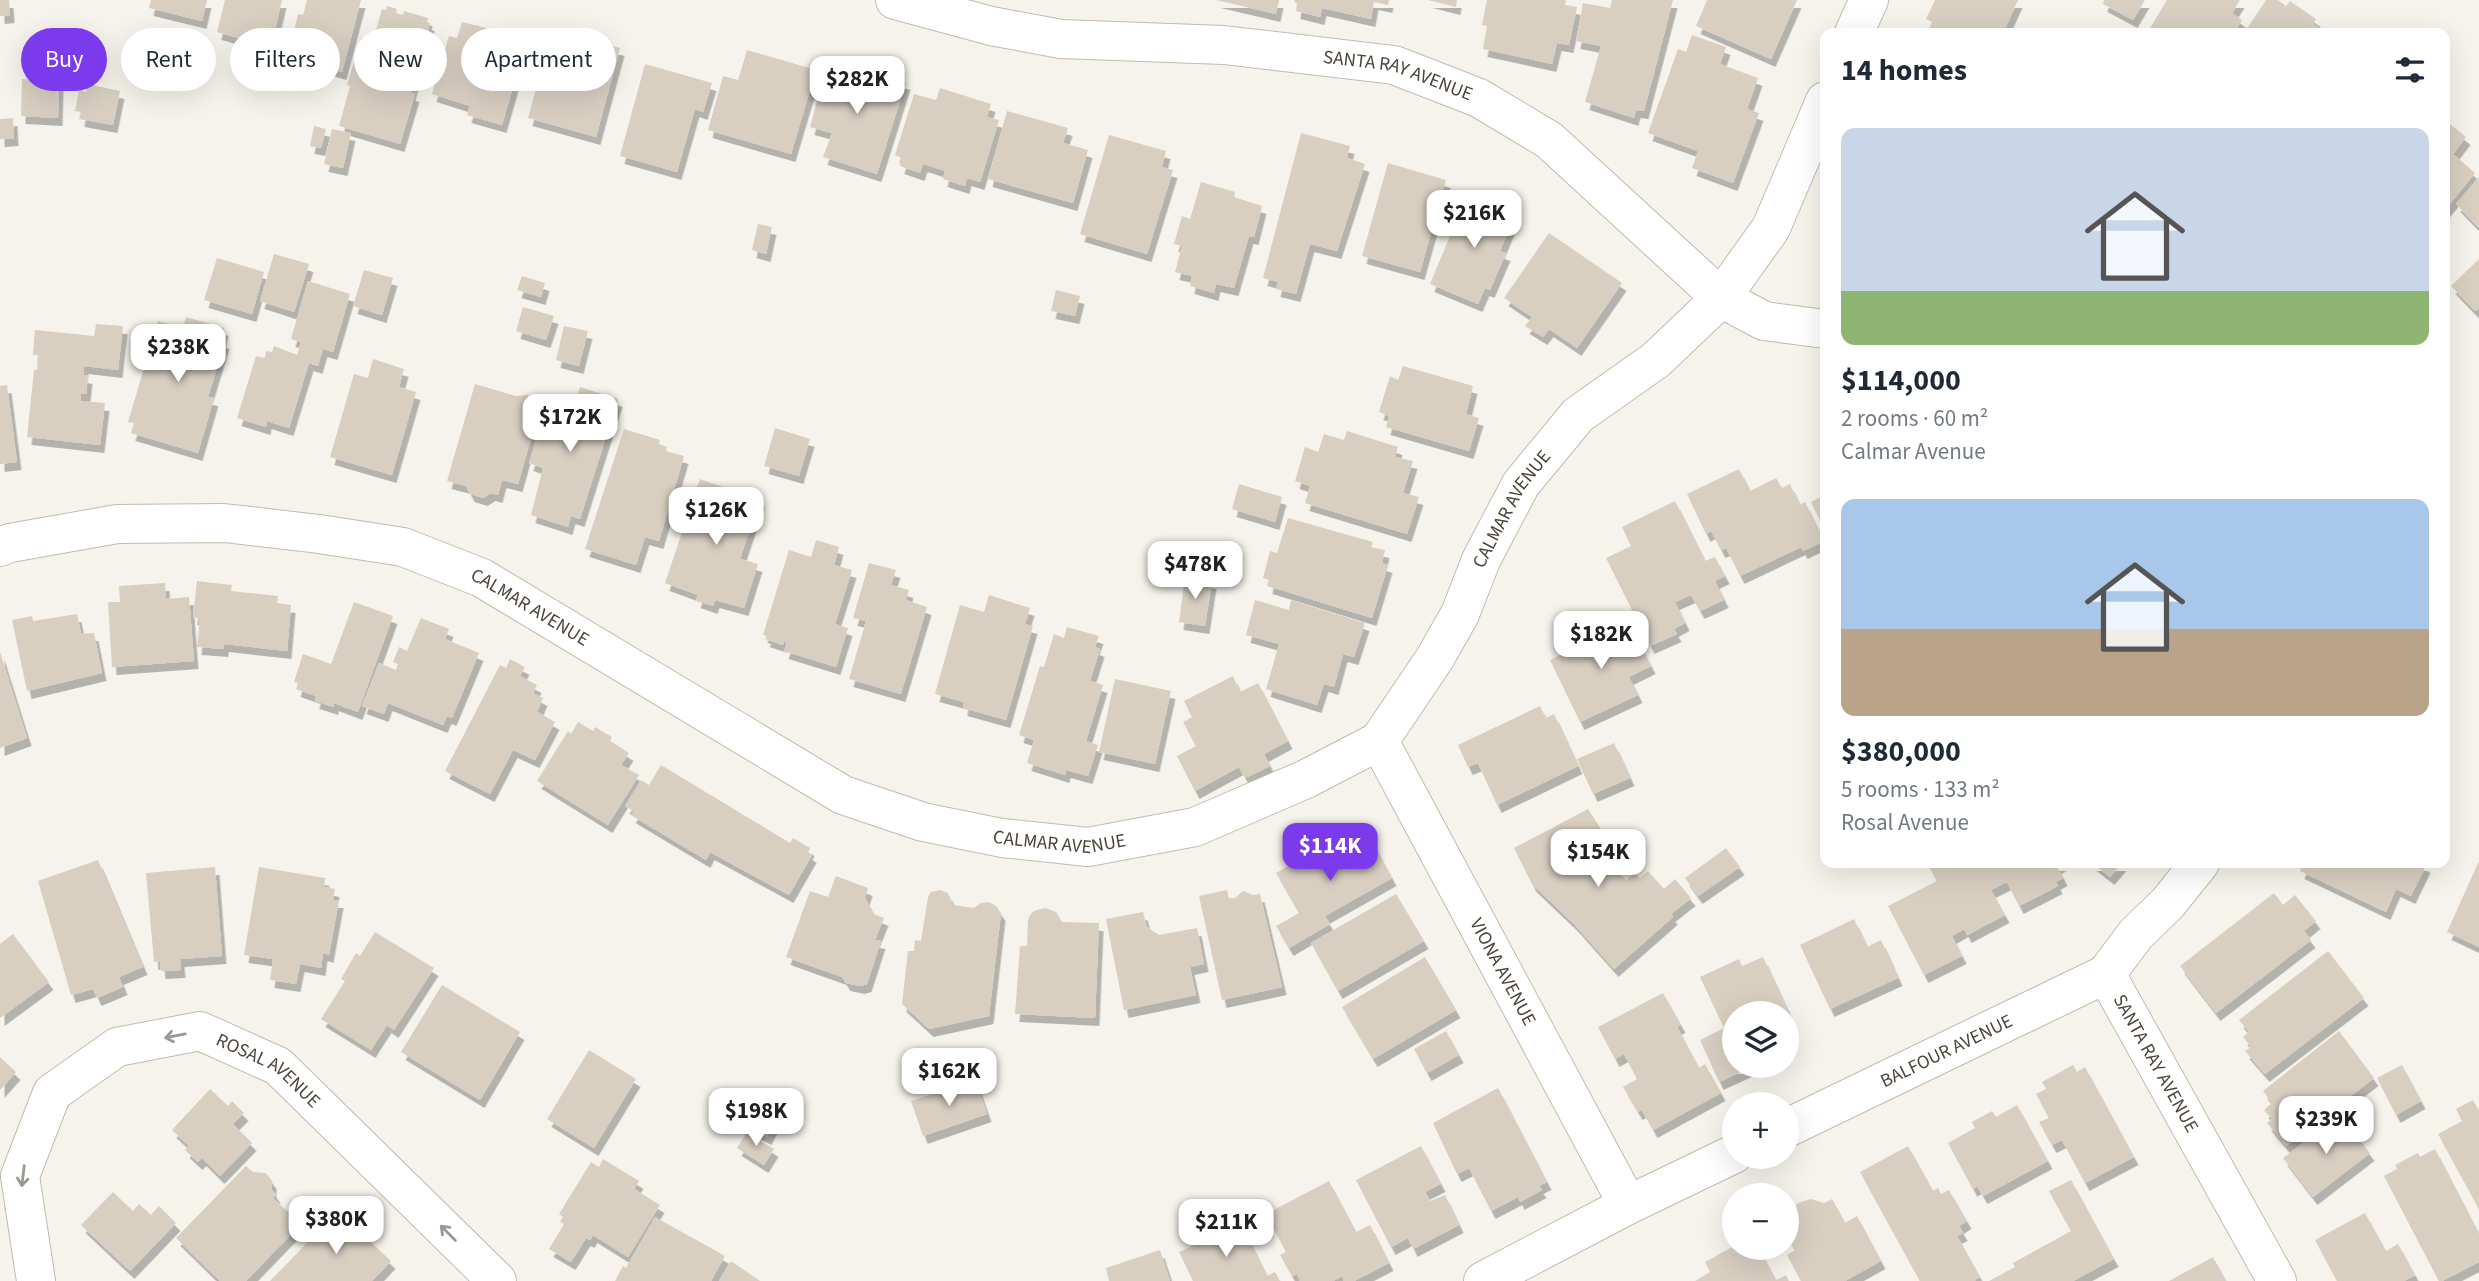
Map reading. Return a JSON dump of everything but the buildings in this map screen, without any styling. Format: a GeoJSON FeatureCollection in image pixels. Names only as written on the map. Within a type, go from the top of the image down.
{"type":"FeatureCollection","features":[{"type":"Feature","properties":{"kind":"street","name":"SANTA RAY AVENUE"},"geometry":{"type":"LineString","coordinates":[[895,0],[991,26],[1060,39],[1224,45],[1394,65],[1479,98],[1549,140],[1721,298],[1764,321],[1820,328]]}},
{"type":"Feature","properties":{"kind":"street"},"geometry":{"type":"LineString","coordinates":[[1856,28],[1869,0]]}},
{"type":"Feature","properties":{"kind":"street","name":"CALMAR AVENUE"},"geometry":{"type":"LineString","coordinates":[[0,547],[9,543],[117,524],[224,523],[403,547],[482,578],[843,795],[923,822],[1002,838],[1088,847],[1195,827],[1306,779],[1379,741],[1454,625],[1481,560],[1521,484],[1578,415],[1656,360],[1721,298],[1770,228],[1820,113]]}},
{"type":"Feature","properties":{"kind":"street","name":"VIONA AVENUE"},"geometry":{"type":"LineString","coordinates":[[1379,741],[1628,1205]]}},
{"type":"Feature","properties":{"kind":"street","name":"SANTA RAY AVENUE"},"geometry":{"type":"LineString","coordinates":[[2196,868],[2168,904],[2136,934],[2106,974],[2277,1281]]}},
{"type":"Feature","properties":{"kind":"street","name":"BALFOUR AVENUE"},"geometry":{"type":"LineString","coordinates":[[1799,1122],[2106,974]]}},
{"type":"Feature","properties":{"kind":"street","name":"ROSAL AVENUE"},"geometry":{"type":"LineString","coordinates":[[36,1281],[20,1176],[52,1093],[117,1047],[200,1031],[278,1066],[497,1281]]}},
{"type":"Feature","properties":{"kind":"street"},"geometry":{"type":"LineString","coordinates":[[1483,1281],[1628,1205],[1722,1160]]}}]}
